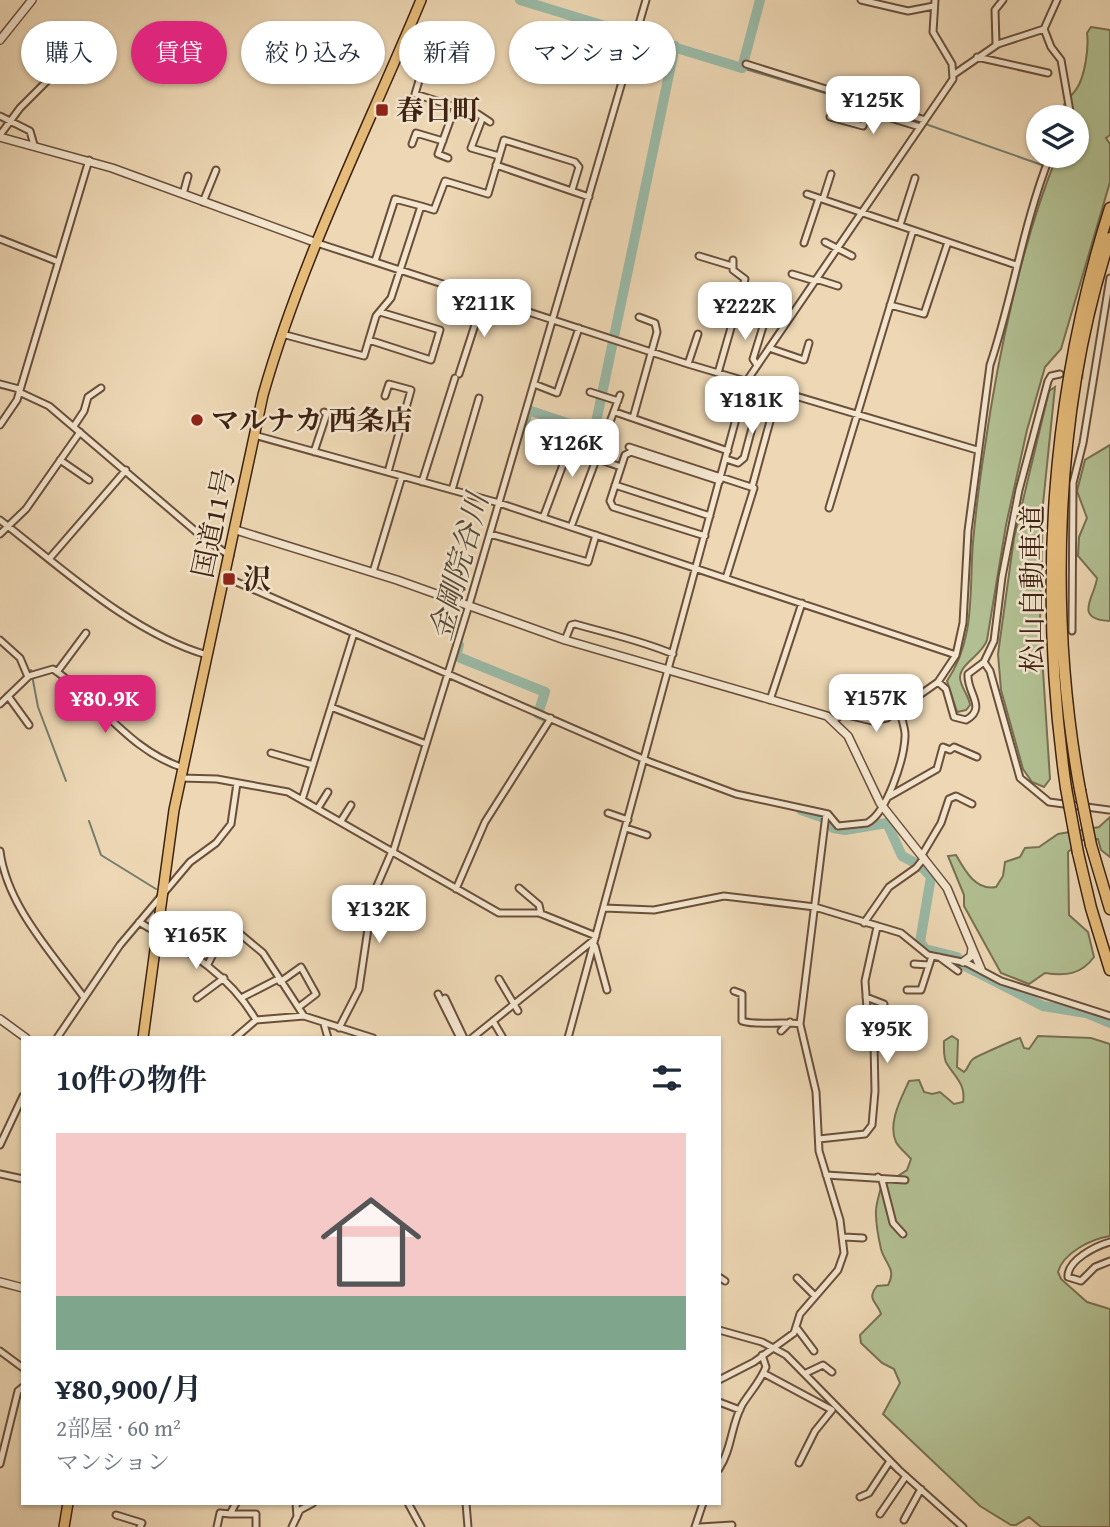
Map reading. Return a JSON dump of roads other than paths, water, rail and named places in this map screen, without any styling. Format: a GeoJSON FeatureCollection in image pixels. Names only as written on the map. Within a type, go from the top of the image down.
{"type":"FeatureCollection","features":[{"type":"Feature","properties":{"kind":"highway","name":"国道11号"},"geometry":{"type":"LineString","coordinates":[[143,1036],[162,893],[183,773],[254,435],[282,334],[317,243],[421,0]]}},
{"type":"Feature","properties":{"kind":"highway","name":"松山自動車道"},"geometry":{"type":"LineString","coordinates":[[1110,208],[1074,348],[1056,469],[1051,616],[1055,698],[1066,788],[1078,853],[1098,935],[1110,970]]}},
{"type":"Feature","properties":{"kind":"highway","name":"松山自動車道"},"geometry":{"type":"LineString","coordinates":[[1110,238],[1083,350],[1063,499],[1061,630],[1070,738],[1091,845],[1110,909]]}},
{"type":"Feature","properties":{"kind":"highway"},"geometry":{"type":"LineString","coordinates":[[64,1527],[68,1505]]}},
{"type":"Feature","properties":{"kind":"street"},"geometry":{"type":"LineString","coordinates":[[0,40],[33,0]]}},
{"type":"Feature","properties":{"kind":"street"},"geometry":{"type":"LineString","coordinates":[[339,1028],[359,989],[373,895],[393,851],[469,605],[646,0]]}},
{"type":"Feature","properties":{"kind":"street"},"geometry":{"type":"LineString","coordinates":[[861,0],[903,11],[934,3],[933,32],[952,64],[953,75]]}},
{"type":"Feature","properties":{"kind":"street"},"geometry":{"type":"LineString","coordinates":[[996,44],[996,6],[1003,0]]}},
{"type":"Feature","properties":{"kind":"street"},"geometry":{"type":"LineString","coordinates":[[569,1036],[746,382],[923,124],[953,75],[996,44],[1044,29],[1057,0]]}},
{"type":"Feature","properties":{"kind":"street"},"geometry":{"type":"LineString","coordinates":[[1044,29],[1061,60],[1069,105]]}},
{"type":"Feature","properties":{"kind":"street"},"geometry":{"type":"LineString","coordinates":[[398,56],[424,64],[415,94],[478,114],[490,122]]}},
{"type":"Feature","properties":{"kind":"street"},"geometry":{"type":"LineString","coordinates":[[976,57],[1048,74]]}},
{"type":"Feature","properties":{"kind":"street"},"geometry":{"type":"LineString","coordinates":[[746,64],[923,124]]}},
{"type":"Feature","properties":{"kind":"street"},"geometry":{"type":"LineString","coordinates":[[45,84],[10,121],[0,136],[89,160],[317,243],[653,353],[977,450]]}},
{"type":"Feature","properties":{"kind":"street"},"geometry":{"type":"LineString","coordinates":[[448,158],[438,154],[455,107]]}},
{"type":"Feature","properties":{"kind":"street"},"geometry":{"type":"LineString","coordinates":[[830,117],[863,126],[868,111],[923,124]]}},
{"type":"Feature","properties":{"kind":"street"},"geometry":{"type":"LineString","coordinates":[[0,116],[30,131],[34,145]]}},
{"type":"Feature","properties":{"kind":"street"},"geometry":{"type":"LineString","coordinates":[[482,119],[471,148],[499,156]]}},
{"type":"Feature","properties":{"kind":"street"},"geometry":{"type":"LineString","coordinates":[[412,144],[416,133],[443,141]]}},
{"type":"Feature","properties":{"kind":"street"},"geometry":{"type":"LineString","coordinates":[[375,261],[395,199],[434,210],[445,181],[488,194],[504,140],[575,162],[579,167],[572,190]]}},
{"type":"Feature","properties":{"kind":"street"},"geometry":{"type":"LineString","coordinates":[[0,425],[15,405],[56,261],[89,160]]}},
{"type":"Feature","properties":{"kind":"street"},"geometry":{"type":"LineString","coordinates":[[496,166],[589,197]]}},
{"type":"Feature","properties":{"kind":"street"},"geometry":{"type":"LineString","coordinates":[[834,720],[846,714],[877,721],[900,710],[937,682],[956,655],[964,623],[977,450],[990,365],[999,344],[1016,265],[1046,168]]}},
{"type":"Feature","properties":{"kind":"street"},"geometry":{"type":"LineString","coordinates":[[203,202],[216,170]]}},
{"type":"Feature","properties":{"kind":"street"},"geometry":{"type":"LineString","coordinates":[[804,243],[831,174]]}},
{"type":"Feature","properties":{"kind":"street"},"geometry":{"type":"LineString","coordinates":[[183,194],[188,176]]}},
{"type":"Feature","properties":{"kind":"street"},"geometry":{"type":"LineString","coordinates":[[900,226],[915,178]]}},
{"type":"Feature","properties":{"kind":"street"},"geometry":{"type":"LineString","coordinates":[[807,194],[1016,265]]}},
{"type":"Feature","properties":{"kind":"street"},"geometry":{"type":"LineString","coordinates":[[282,334],[364,356],[380,312],[391,298],[421,206]]}},
{"type":"Feature","properties":{"kind":"street"},"geometry":{"type":"LineString","coordinates":[[829,508],[913,230]]}},
{"type":"Feature","properties":{"kind":"street"},"geometry":{"type":"LineString","coordinates":[[0,239],[56,261]]}},
{"type":"Feature","properties":{"kind":"street"},"geometry":{"type":"LineString","coordinates":[[825,242],[852,256]]}},
{"type":"Feature","properties":{"kind":"street"},"geometry":{"type":"LineString","coordinates":[[890,305],[924,314],[947,242]]}},
{"type":"Feature","properties":{"kind":"street"},"geometry":{"type":"LineString","coordinates":[[699,256],[732,263],[745,279],[718,373]]}},
{"type":"Feature","properties":{"kind":"street"},"geometry":{"type":"LineString","coordinates":[[792,274],[838,286]]}},
{"type":"Feature","properties":{"kind":"street"},"geometry":{"type":"LineString","coordinates":[[1072,631],[1073,483],[1094,379],[1110,278]]}},
{"type":"Feature","properties":{"kind":"street"},"geometry":{"type":"LineString","coordinates":[[422,482],[484,297]]}},
{"type":"Feature","properties":{"kind":"street"},"geometry":{"type":"LineString","coordinates":[[757,365],[753,359],[770,304],[765,302]]}},
{"type":"Feature","properties":{"kind":"street"},"geometry":{"type":"LineString","coordinates":[[369,340],[431,360],[440,330],[380,312]]}},
{"type":"Feature","properties":{"kind":"street"},"geometry":{"type":"LineString","coordinates":[[633,418],[653,353],[657,326],[656,323],[639,317]]}},
{"type":"Feature","properties":{"kind":"street"},"geometry":{"type":"LineString","coordinates":[[534,384],[557,393],[579,328]]}},
{"type":"Feature","properties":{"kind":"street"},"geometry":{"type":"LineString","coordinates":[[688,364],[698,334]]}},
{"type":"Feature","properties":{"kind":"street"},"geometry":{"type":"LineString","coordinates":[[769,348],[804,360],[809,343]]}},
{"type":"Feature","properties":{"kind":"street"},"geometry":{"type":"LineString","coordinates":[[937,682],[946,689],[954,717],[966,720],[975,714],[977,707],[968,686],[968,674],[984,662],[994,641],[1002,577],[1033,433],[1048,381],[1051,376],[1060,374]]}},
{"type":"Feature","properties":{"kind":"street"},"geometry":{"type":"LineString","coordinates":[[1084,377],[1094,379]]}},
{"type":"Feature","properties":{"kind":"street"},"geometry":{"type":"LineString","coordinates":[[0,384],[49,406],[200,536],[230,556]]}},
{"type":"Feature","properties":{"kind":"street"},"geometry":{"type":"LineString","coordinates":[[385,397],[389,384],[411,390],[387,472]]}},
{"type":"Feature","properties":{"kind":"street"},"geometry":{"type":"LineString","coordinates":[[726,459],[738,463],[744,458],[763,387]]}},
{"type":"Feature","properties":{"kind":"street"},"geometry":{"type":"LineString","coordinates":[[74,426],[84,411],[88,397],[101,388]]}},
{"type":"Feature","properties":{"kind":"street"},"geometry":{"type":"LineString","coordinates":[[571,527],[619,398],[590,392]]}},
{"type":"Feature","properties":{"kind":"street"},"geometry":{"type":"LineString","coordinates":[[751,487],[778,392]]}},
{"type":"Feature","properties":{"kind":"street"},"geometry":{"type":"LineString","coordinates":[[452,490],[479,398]]}},
{"type":"Feature","properties":{"kind":"street"},"geometry":{"type":"LineString","coordinates":[[314,452],[327,413],[324,412]]}},
{"type":"Feature","properties":{"kind":"street"},"geometry":{"type":"LineString","coordinates":[[615,412],[728,452]]}},
{"type":"Feature","properties":{"kind":"street"},"geometry":{"type":"LineString","coordinates":[[543,518],[576,430]]}},
{"type":"Feature","properties":{"kind":"street"},"geometry":{"type":"LineString","coordinates":[[0,534],[26,509],[80,432]]}},
{"type":"Feature","properties":{"kind":"street"},"geometry":{"type":"LineString","coordinates":[[254,435],[499,503],[956,655]]}},
{"type":"Feature","properties":{"kind":"street"},"geometry":{"type":"LineString","coordinates":[[629,447],[720,478]]}},
{"type":"Feature","properties":{"kind":"street"},"geometry":{"type":"LineString","coordinates":[[705,536],[613,507],[610,501],[625,456],[631,452],[754,488],[726,578]]}},
{"type":"Feature","properties":{"kind":"street"},"geometry":{"type":"LineString","coordinates":[[595,458],[621,467]]}},
{"type":"Feature","properties":{"kind":"street"},"geometry":{"type":"LineString","coordinates":[[61,460],[89,480]]}},
{"type":"Feature","properties":{"kind":"street"},"geometry":{"type":"LineString","coordinates":[[49,558],[126,470]]}},
{"type":"Feature","properties":{"kind":"street"},"geometry":{"type":"LineString","coordinates":[[373,572],[402,476]]}},
{"type":"Feature","properties":{"kind":"street"},"geometry":{"type":"LineString","coordinates":[[615,485],[710,516]]}},
{"type":"Feature","properties":{"kind":"street"},"geometry":{"type":"LineString","coordinates":[[0,520],[49,558],[169,642],[207,655]]}},
{"type":"Feature","properties":{"kind":"street"},"geometry":{"type":"LineString","coordinates":[[236,530],[373,572],[565,640],[770,701],[820,713],[834,720],[848,736],[866,779],[883,806],[951,897],[981,969]]}},
{"type":"Feature","properties":{"kind":"street"},"geometry":{"type":"LineString","coordinates":[[490,534],[588,562],[596,535]]}},
{"type":"Feature","properties":{"kind":"street"},"geometry":{"type":"LineString","coordinates":[[225,577],[644,759],[736,794],[826,816]]}},
{"type":"Feature","properties":{"kind":"street"},"geometry":{"type":"LineString","coordinates":[[770,701],[803,603]]}},
{"type":"Feature","properties":{"kind":"street"},"geometry":{"type":"LineString","coordinates":[[565,640],[571,625],[575,624],[620,637],[636,638],[673,654]]}},
{"type":"Feature","properties":{"kind":"street"},"geometry":{"type":"LineString","coordinates":[[57,672],[86,632]]}},
{"type":"Feature","properties":{"kind":"street"},"geometry":{"type":"LineString","coordinates":[[302,800],[354,632]]}},
{"type":"Feature","properties":{"kind":"street"},"geometry":{"type":"LineString","coordinates":[[0,640],[20,658],[31,676]]}},
{"type":"Feature","properties":{"kind":"street"},"geometry":{"type":"LineString","coordinates":[[984,662],[990,671],[1020,778],[1049,802],[1109,810]]}},
{"type":"Feature","properties":{"kind":"street"},"geometry":{"type":"LineString","coordinates":[[0,704],[31,676],[53,669],[117,728],[183,773],[282,790],[506,915],[541,914],[596,937]]}},
{"type":"Feature","properties":{"kind":"street"},"geometry":{"type":"LineString","coordinates":[[8,696],[29,725]]}},
{"type":"Feature","properties":{"kind":"street"},"geometry":{"type":"LineString","coordinates":[[331,707],[426,744]]}},
{"type":"Feature","properties":{"kind":"street"},"geometry":{"type":"LineString","coordinates":[[833,832],[867,823],[888,797],[905,739],[900,710]]}},
{"type":"Feature","properties":{"kind":"street"},"geometry":{"type":"LineString","coordinates":[[456,889],[485,822],[551,718]]}},
{"type":"Feature","properties":{"kind":"street"},"geometry":{"type":"LineString","coordinates":[[888,797],[937,769],[943,747],[950,750],[954,747],[977,757]]}},
{"type":"Feature","properties":{"kind":"street"},"geometry":{"type":"LineString","coordinates":[[271,753],[313,765]]}},
{"type":"Feature","properties":{"kind":"street"},"geometry":{"type":"LineString","coordinates":[[58,1036],[83,996],[162,893],[190,862],[216,842],[231,824],[237,783]]}},
{"type":"Feature","properties":{"kind":"street"},"geometry":{"type":"LineString","coordinates":[[318,808],[328,792]]}},
{"type":"Feature","properties":{"kind":"street"},"geometry":{"type":"LineString","coordinates":[[864,923],[889,887],[916,868],[941,823],[949,799],[956,796],[972,804]]}},
{"type":"Feature","properties":{"kind":"street"},"geometry":{"type":"LineString","coordinates":[[341,821],[351,805]]}},
{"type":"Feature","properties":{"kind":"street"},"geometry":{"type":"LineString","coordinates":[[608,813],[628,820]]}},
{"type":"Feature","properties":{"kind":"street"},"geometry":{"type":"LineString","coordinates":[[721,1379],[743,1369],[794,1333],[800,1314],[841,1265],[844,1237],[826,1175],[819,1139],[816,1093],[800,1024],[815,907],[833,832],[826,816]]}},
{"type":"Feature","properties":{"kind":"street"},"geometry":{"type":"LineString","coordinates":[[826,816],[833,832]]}},
{"type":"Feature","properties":{"kind":"street"},"geometry":{"type":"LineString","coordinates":[[626,828],[647,835]]}},
{"type":"Feature","properties":{"kind":"street"},"geometry":{"type":"LineString","coordinates":[[0,851],[2,878],[83,996]]}},
{"type":"Feature","properties":{"kind":"street"},"geometry":{"type":"LineString","coordinates":[[519,888],[539,905],[541,914]]}},
{"type":"Feature","properties":{"kind":"street"},"geometry":{"type":"LineString","coordinates":[[604,908],[654,910],[724,896],[815,907],[901,933],[958,971]]}},
{"type":"Feature","properties":{"kind":"street"},"geometry":{"type":"LineString","coordinates":[[139,922],[208,964],[243,997],[256,1020]]}},
{"type":"Feature","properties":{"kind":"street"},"geometry":{"type":"LineString","coordinates":[[819,1139],[865,1134],[871,1127],[875,1091],[874,1044],[865,976],[877,927]]}},
{"type":"Feature","properties":{"kind":"street"},"geometry":{"type":"LineString","coordinates":[[208,964],[223,935],[233,928],[263,953],[304,1016]]}},
{"type":"Feature","properties":{"kind":"street"},"geometry":{"type":"LineString","coordinates":[[474,1036],[596,937]]}},
{"type":"Feature","properties":{"kind":"street"},"geometry":{"type":"LineString","coordinates":[[594,946],[607,989]]}},
{"type":"Feature","properties":{"kind":"street"},"geometry":{"type":"LineString","coordinates":[[963,962],[971,956],[972,947]]}},
{"type":"Feature","properties":{"kind":"street"},"geometry":{"type":"LineString","coordinates":[[935,956],[963,962],[1002,981],[1110,1016]]}},
{"type":"Feature","properties":{"kind":"street"},"geometry":{"type":"LineString","coordinates":[[907,990],[921,990],[928,965],[935,956]]}},
{"type":"Feature","properties":{"kind":"street"},"geometry":{"type":"LineString","coordinates":[[914,964],[928,965]]}},
{"type":"Feature","properties":{"kind":"street"},"geometry":{"type":"LineString","coordinates":[[243,997],[279,981],[301,967],[316,994],[299,1007]]}},
{"type":"Feature","properties":{"kind":"street"},"geometry":{"type":"LineString","coordinates":[[197,998],[224,978]]}},
{"type":"Feature","properties":{"kind":"street"},"geometry":{"type":"LineString","coordinates":[[499,979],[518,1011]]}},
{"type":"Feature","properties":{"kind":"street"},"geometry":{"type":"LineString","coordinates":[[734,991],[742,994],[742,1021],[746,1023],[800,1024]]}},
{"type":"Feature","properties":{"kind":"street"},"geometry":{"type":"LineString","coordinates":[[438,995],[461,1036]]}},
{"type":"Feature","properties":{"kind":"street"},"geometry":{"type":"LineString","coordinates":[[866,997],[884,1004]]}},
{"type":"Feature","properties":{"kind":"street"},"geometry":{"type":"LineString","coordinates":[[445,998],[461,1036]]}},
{"type":"Feature","properties":{"kind":"street"},"geometry":{"type":"LineString","coordinates":[[237,1036],[256,1020],[304,1016],[366,1036]]}},
{"type":"Feature","properties":{"kind":"street"},"geometry":{"type":"LineString","coordinates":[[0,1019],[23,1036]]}},
{"type":"Feature","properties":{"kind":"street"},"geometry":{"type":"LineString","coordinates":[[493,1021],[502,1036]]}},
{"type":"Feature","properties":{"kind":"street"},"geometry":{"type":"LineString","coordinates":[[781,1031],[790,1022]]}},
{"type":"Feature","properties":{"kind":"street"},"geometry":{"type":"LineString","coordinates":[[324,1024],[327,1036]]}},
{"type":"Feature","properties":{"kind":"street"},"geometry":{"type":"LineString","coordinates":[[0,1145],[21,1100]]}},
{"type":"Feature","properties":{"kind":"street"},"geometry":{"type":"LineString","coordinates":[[0,1174],[21,1179]]}},
{"type":"Feature","properties":{"kind":"street"},"geometry":{"type":"LineString","coordinates":[[826,1175],[905,1180]]}},
{"type":"Feature","properties":{"kind":"street"},"geometry":{"type":"LineString","coordinates":[[878,1177],[882,1180],[893,1223],[903,1234]]}},
{"type":"Feature","properties":{"kind":"street"},"geometry":{"type":"LineString","coordinates":[[844,1237],[863,1238]]}},
{"type":"Feature","properties":{"kind":"street"},"geometry":{"type":"LineString","coordinates":[[1110,1242],[1074,1262],[1068,1268],[1068,1277],[1081,1281],[1095,1267],[1110,1261]]}},
{"type":"Feature","properties":{"kind":"street"},"geometry":{"type":"LineString","coordinates":[[797,1278],[815,1296]]}},
{"type":"Feature","properties":{"kind":"street"},"geometry":{"type":"LineString","coordinates":[[0,1283],[21,1288]]}},
{"type":"Feature","properties":{"kind":"street"},"geometry":{"type":"LineString","coordinates":[[796,1327],[814,1351]]}},
{"type":"Feature","properties":{"kind":"street"},"geometry":{"type":"LineString","coordinates":[[721,1332],[773,1346],[806,1373],[890,1461],[963,1527]]}},
{"type":"Feature","properties":{"kind":"street"},"geometry":{"type":"LineString","coordinates":[[0,1351],[21,1367]]}},
{"type":"Feature","properties":{"kind":"street"},"geometry":{"type":"LineString","coordinates":[[721,1466],[728,1454],[740,1410],[763,1373],[766,1363],[762,1356]]}},
{"type":"Feature","properties":{"kind":"street"},"geometry":{"type":"LineString","coordinates":[[806,1373],[823,1365],[832,1372]]}},
{"type":"Feature","properties":{"kind":"street"},"geometry":{"type":"LineString","coordinates":[[763,1373],[786,1388],[832,1410],[841,1410]]}},
{"type":"Feature","properties":{"kind":"street"},"geometry":{"type":"LineString","coordinates":[[0,1464],[18,1391],[21,1389]]}},
{"type":"Feature","properties":{"kind":"street"},"geometry":{"type":"LineString","coordinates":[[721,1403],[740,1410]]}},
{"type":"Feature","properties":{"kind":"street"},"geometry":{"type":"LineString","coordinates":[[799,1463],[815,1431],[832,1410]]}},
{"type":"Feature","properties":{"kind":"street"},"geometry":{"type":"LineString","coordinates":[[860,1497],[875,1486],[890,1461]]}},
{"type":"Feature","properties":{"kind":"street"},"geometry":{"type":"LineString","coordinates":[[880,1514],[906,1476]]}},
{"type":"Feature","properties":{"kind":"street"},"geometry":{"type":"LineString","coordinates":[[904,1520],[921,1489]]}},
{"type":"Feature","properties":{"kind":"street"},"geometry":{"type":"LineString","coordinates":[[230,1514],[235,1505]]}},
{"type":"Feature","properties":{"kind":"street"},"geometry":{"type":"LineString","coordinates":[[296,1505],[297,1517]]}},
{"type":"Feature","properties":{"kind":"street"},"geometry":{"type":"LineString","coordinates":[[292,1527],[300,1510],[309,1505]]}},
{"type":"Feature","properties":{"kind":"street"},"geometry":{"type":"LineString","coordinates":[[409,1505],[421,1527]]}},
{"type":"Feature","properties":{"kind":"street"},"geometry":{"type":"LineString","coordinates":[[466,1505],[468,1527]]}},
{"type":"Feature","properties":{"kind":"street"},"geometry":{"type":"LineString","coordinates":[[704,1505],[698,1527],[732,1525]]}},
{"type":"Feature","properties":{"kind":"street"},"geometry":{"type":"LineString","coordinates":[[217,1527],[220,1513],[256,1514],[256,1527]]}},
{"type":"Feature","properties":{"kind":"street"},"geometry":{"type":"LineString","coordinates":[[116,1515],[137,1520],[142,1523],[140,1527]]}},
{"type":"Feature","properties":{"kind":"waterway"},"geometry":{"type":"LineString","coordinates":[[520,0],[742,68],[760,0]]}},
{"type":"Feature","properties":{"kind":"waterway"},"geometry":{"type":"LineString","coordinates":[[742,68],[917,121],[1026,159]]}},
{"type":"Feature","properties":{"kind":"waterway","name":"金剛院谷川"},"geometry":{"type":"LineString","coordinates":[[525,422],[528,410],[594,432],[667,84]]}},
{"type":"Feature","properties":{"kind":"waterway","name":"金剛院谷川"},"geometry":{"type":"LineString","coordinates":[[459,645],[456,656],[545,692],[538,714],[547,718]]}},
{"type":"Feature","properties":{"kind":"waterway"},"geometry":{"type":"LineString","coordinates":[[31,670],[38,707],[66,781]]}},
{"type":"Feature","properties":{"kind":"waterway","name":"金剛院谷川"},"geometry":{"type":"LineString","coordinates":[[801,810],[830,820],[833,828],[845,830],[887,823],[902,856],[921,866],[931,877],[920,942],[925,949],[957,957],[965,966],[1043,1006],[1086,1013],[1110,1023]]}},
{"type":"Feature","properties":{"kind":"waterway"},"geometry":{"type":"LineString","coordinates":[[89,821],[101,855],[156,889]]}},
{"type":"Feature","properties":{"kind":"tunnel"},"geometry":{"type":"LineString","coordinates":[[1060,374],[1084,377]]}},
{"type":"Feature","properties":{"kind":"place","name":"春日町"},"geometry":{"type":"Point","coordinates":[382,110]}},
{"type":"Feature","properties":{"kind":"place","name":"マルナカ 西条店"},"geometry":{"type":"Point","coordinates":[197,420]}},
{"type":"Feature","properties":{"kind":"place","name":"沢"},"geometry":{"type":"Point","coordinates":[229,579]}}]}
